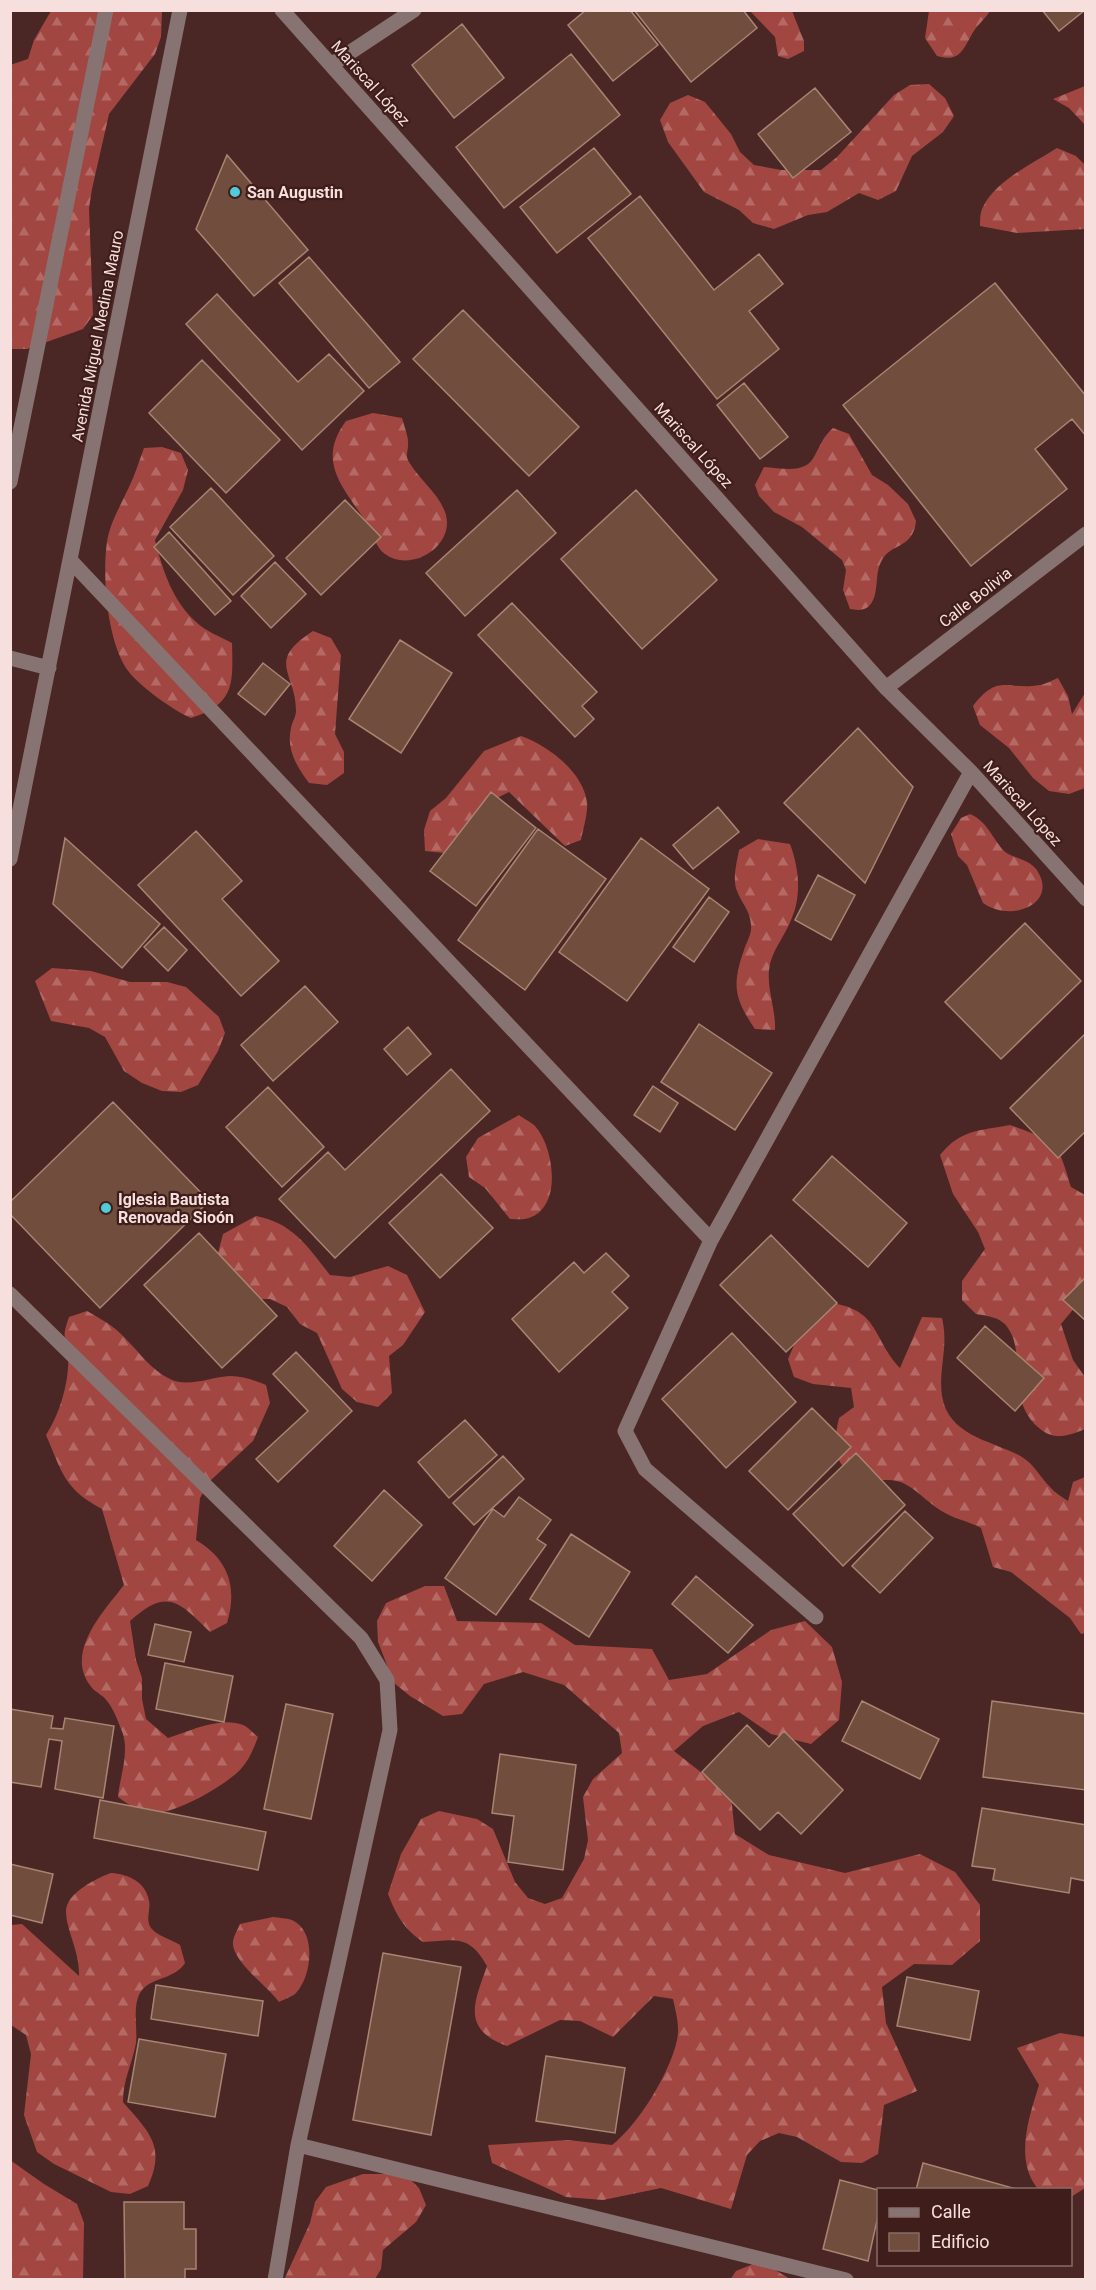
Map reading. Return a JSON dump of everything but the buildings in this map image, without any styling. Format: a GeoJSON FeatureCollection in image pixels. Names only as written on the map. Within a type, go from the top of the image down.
{"type":"FeatureCollection","features":[{"type":"Feature","properties":{"kind":"street"},"geometry":{"type":"LineString","coordinates":[[10,482],[106,10]]}},
{"type":"Feature","properties":{"kind":"street","name":"Avenida Miguel Medina Mauro"},"geometry":{"type":"LineString","coordinates":[[10,859],[180,10]]}},
{"type":"Feature","properties":{"kind":"street","name":"Mariscal López"},"geometry":{"type":"LineString","coordinates":[[282,10],[886,688],[971,772],[1086,899]]}},
{"type":"Feature","properties":{"kind":"street"},"geometry":{"type":"LineString","coordinates":[[331,65],[414,10]]}},
{"type":"Feature","properties":{"kind":"street","name":"Calle Bolivia"},"geometry":{"type":"LineString","coordinates":[[886,688],[1086,534]]}},
{"type":"Feature","properties":{"kind":"street"},"geometry":{"type":"LineString","coordinates":[[70,560],[711,1240]]}},
{"type":"Feature","properties":{"kind":"street"},"geometry":{"type":"LineString","coordinates":[[10,658],[49,668]]}},
{"type":"Feature","properties":{"kind":"street"},"geometry":{"type":"LineString","coordinates":[[816,1617],[645,1469],[625,1431],[711,1240],[971,772]]}},
{"type":"Feature","properties":{"kind":"street"},"geometry":{"type":"LineString","coordinates":[[10,1294],[361,1638],[387,1680],[390,1730],[298,2145],[275,2280]]}},
{"type":"Feature","properties":{"kind":"street"},"geometry":{"type":"LineString","coordinates":[[298,2145],[846,2280]]}},
{"type":"Feature","properties":{"kind":"green space"},"geometry":{"type":"Polygon","coordinates":[[[929,10],[990,11],[959,54],[944,58],[937,56],[925,38],[929,10]]]}},
{"type":"Feature","properties":{"kind":"green space"},"geometry":{"type":"Polygon","coordinates":[[[51,11],[162,11],[161,37],[155,54],[109,114],[89,208],[93,315],[83,329],[27,349],[11,349],[10,65],[28,59],[34,40],[51,11]]]}},
{"type":"Feature","properties":{"kind":"green space"},"geometry":{"type":"Polygon","coordinates":[[[750,11],[792,11],[804,41],[804,51],[788,59],[778,56],[775,37],[750,11]]]}},
{"type":"Feature","properties":{"kind":"green space"},"geometry":{"type":"Polygon","coordinates":[[[929,84],[945,98],[954,116],[943,132],[912,156],[896,191],[878,200],[859,193],[827,212],[808,215],[774,229],[753,223],[739,210],[704,192],[668,142],[660,120],[670,103],[688,95],[705,102],[731,134],[740,152],[754,165],[781,170],[821,170],[837,157],[894,95],[910,85],[929,84]]]}},
{"type":"Feature","properties":{"kind":"green space"},"geometry":{"type":"Polygon","coordinates":[[[1086,86],[1085,125],[1069,108],[1053,99],[1086,86]]]}},
{"type":"Feature","properties":{"kind":"green space"},"geometry":{"type":"Polygon","coordinates":[[[1057,148],[1076,156],[1085,165],[1085,229],[1017,233],[980,226],[982,209],[997,188],[1016,173],[1057,148]]]}},
{"type":"Feature","properties":{"kind":"green space"},"geometry":{"type":"Polygon","coordinates":[[[373,413],[402,418],[408,439],[408,460],[435,494],[446,515],[447,527],[444,537],[428,554],[418,558],[395,559],[382,551],[344,489],[333,464],[333,451],[337,436],[346,421],[373,413]]]}},
{"type":"Feature","properties":{"kind":"green space"},"geometry":{"type":"Polygon","coordinates":[[[833,428],[849,434],[872,475],[888,485],[908,504],[916,521],[911,537],[890,551],[881,562],[872,603],[861,610],[850,609],[843,590],[846,570],[842,560],[802,527],[774,512],[759,496],[755,485],[764,467],[793,469],[806,465],[833,428]]]}},
{"type":"Feature","properties":{"kind":"green space"},"geometry":{"type":"Polygon","coordinates":[[[162,447],[181,453],[188,470],[183,490],[155,540],[165,574],[175,595],[196,622],[232,643],[231,681],[224,699],[216,706],[191,718],[156,696],[138,682],[126,668],[114,640],[106,589],[107,542],[116,514],[144,448],[162,447]]]}},
{"type":"Feature","properties":{"kind":"green space"},"geometry":{"type":"Polygon","coordinates":[[[313,631],[331,638],[341,655],[335,734],[344,752],[344,773],[327,785],[309,783],[297,764],[290,743],[296,711],[287,660],[290,651],[298,642],[313,631]]]}},
{"type":"Feature","properties":{"kind":"green space"},"geometry":{"type":"Polygon","coordinates":[[[1058,678],[1068,696],[1072,714],[1085,693],[1085,788],[1069,794],[1049,791],[1033,778],[1009,748],[980,725],[973,706],[990,689],[997,686],[1040,685],[1058,678]]]}},
{"type":"Feature","properties":{"kind":"green space"},"geometry":{"type":"Polygon","coordinates":[[[521,736],[553,753],[563,761],[579,781],[587,803],[581,840],[565,846],[509,792],[493,800],[444,853],[425,851],[424,830],[430,811],[446,798],[484,751],[521,736]]]}},
{"type":"Feature","properties":{"kind":"green space"},"geometry":{"type":"Polygon","coordinates":[[[970,814],[985,825],[1004,851],[1036,869],[1042,881],[1042,891],[1038,900],[1030,906],[1007,911],[995,909],[983,903],[967,865],[958,856],[951,834],[961,818],[970,814]]]}},
{"type":"Feature","properties":{"kind":"green space"},"geometry":{"type":"Polygon","coordinates":[[[758,839],[790,844],[796,863],[798,882],[794,911],[770,963],[769,985],[775,1030],[755,1029],[742,1008],[737,990],[738,971],[751,928],[749,915],[736,886],[735,870],[739,850],[758,839]]]}},
{"type":"Feature","properties":{"kind":"green space"},"geometry":{"type":"Polygon","coordinates":[[[52,968],[91,971],[130,982],[167,982],[186,987],[219,1017],[225,1033],[218,1051],[198,1085],[181,1092],[162,1091],[142,1083],[124,1071],[105,1037],[89,1028],[51,1021],[35,981],[52,968]]]}},
{"type":"Feature","properties":{"kind":"green space"},"geometry":{"type":"Polygon","coordinates":[[[519,1115],[535,1126],[542,1136],[550,1161],[551,1190],[540,1212],[527,1219],[510,1219],[485,1188],[469,1177],[466,1157],[478,1138],[519,1115]]]}},
{"type":"Feature","properties":{"kind":"green space"},"geometry":{"type":"Polygon","coordinates":[[[1010,1125],[1053,1144],[1062,1159],[1071,1187],[1085,1195],[1085,1295],[1061,1324],[1073,1360],[1085,1377],[1085,1429],[1067,1435],[1050,1435],[1039,1428],[1022,1404],[1016,1351],[1005,1324],[990,1316],[976,1314],[962,1300],[962,1281],[985,1249],[978,1232],[953,1194],[940,1155],[955,1140],[971,1132],[1010,1125]]]}},
{"type":"Feature","properties":{"kind":"green space"},"geometry":{"type":"Polygon","coordinates":[[[256,1216],[269,1219],[290,1230],[307,1246],[330,1275],[350,1277],[388,1266],[407,1275],[425,1312],[403,1345],[389,1356],[392,1393],[378,1407],[357,1402],[342,1389],[317,1333],[300,1324],[287,1307],[270,1299],[249,1299],[230,1290],[218,1253],[223,1234],[256,1216]]]}},
{"type":"Feature","properties":{"kind":"green space"},"geometry":{"type":"Polygon","coordinates":[[[832,1303],[859,1312],[867,1319],[900,1368],[922,1317],[942,1318],[944,1339],[942,1396],[946,1410],[953,1420],[973,1435],[1022,1457],[1052,1489],[1068,1501],[1073,1482],[1085,1477],[1085,1633],[1081,1634],[1070,1618],[1011,1572],[993,1567],[981,1528],[942,1511],[900,1482],[863,1479],[845,1469],[837,1454],[836,1437],[839,1418],[854,1407],[851,1388],[813,1384],[794,1377],[788,1359],[803,1325],[832,1303]]]}},
{"type":"Feature","properties":{"kind":"green space"},"geometry":{"type":"Polygon","coordinates":[[[87,1311],[116,1330],[151,1366],[170,1379],[184,1382],[230,1376],[244,1378],[266,1385],[270,1403],[253,1441],[210,1481],[200,1498],[196,1540],[216,1556],[228,1575],[231,1598],[227,1623],[210,1632],[190,1613],[173,1602],[154,1604],[130,1621],[136,1660],[142,1678],[142,1699],[146,1719],[168,1738],[225,1722],[243,1725],[258,1737],[246,1762],[233,1777],[198,1798],[161,1812],[143,1811],[118,1797],[125,1758],[123,1734],[110,1704],[93,1689],[85,1676],[82,1662],[89,1634],[124,1585],[102,1509],[89,1502],[72,1487],[46,1435],[56,1417],[66,1386],[68,1354],[65,1333],[69,1317],[87,1311]]]}},
{"type":"Feature","properties":{"kind":"green space"},"geometry":{"type":"Polygon","coordinates":[[[425,1586],[444,1586],[457,1621],[541,1623],[575,1645],[652,1649],[669,1680],[707,1674],[771,1630],[805,1621],[832,1647],[842,1682],[839,1720],[811,1744],[771,1734],[739,1712],[703,1726],[674,1751],[731,1796],[735,1834],[769,1855],[845,1873],[920,1854],[955,1872],[980,1905],[980,1941],[952,1965],[914,1964],[882,1987],[886,2023],[917,2091],[884,2105],[878,2154],[862,2163],[841,2162],[797,2137],[779,2133],[760,2141],[747,2155],[731,2209],[661,2188],[603,2200],[566,2197],[492,2163],[488,2145],[568,2140],[612,2145],[642,2112],[668,2068],[677,2040],[678,2025],[673,1999],[654,1996],[613,2037],[580,2021],[560,2020],[507,2046],[492,2039],[477,2023],[475,2003],[487,1966],[474,1948],[461,1941],[453,1940],[423,1942],[406,1927],[398,1915],[388,1894],[401,1854],[421,1819],[439,1811],[477,1819],[493,1829],[515,1882],[528,1898],[545,1904],[562,1898],[584,1859],[588,1840],[583,1797],[593,1779],[622,1753],[619,1733],[564,1685],[523,1672],[484,1684],[462,1714],[443,1716],[410,1696],[394,1683],[378,1642],[377,1621],[386,1603],[425,1586]]]}},
{"type":"Feature","properties":{"kind":"green space"},"geometry":{"type":"Polygon","coordinates":[[[111,1873],[130,1877],[140,1884],[149,1901],[148,1921],[151,1928],[180,1945],[185,1963],[172,1974],[146,1986],[141,1991],[136,2005],[136,2043],[124,2086],[123,2102],[152,2140],[155,2160],[148,2186],[130,2194],[111,2192],[54,2164],[37,2152],[24,2115],[31,2054],[26,2035],[11,2025],[11,1925],[22,1924],[79,1976],[79,1967],[68,1926],[67,1904],[83,1887],[111,1873]]]}},
{"type":"Feature","properties":{"kind":"green space"},"geometry":{"type":"Polygon","coordinates":[[[273,1917],[292,1920],[300,1926],[308,1943],[309,1954],[306,1976],[301,1985],[294,1994],[279,2002],[244,1965],[234,1949],[233,1942],[240,1924],[273,1917]]]}},
{"type":"Feature","properties":{"kind":"green space"},"geometry":{"type":"Polygon","coordinates":[[[1060,2033],[1085,2037],[1085,2188],[1072,2196],[1072,2188],[1037,2188],[1031,2178],[1025,2152],[1026,2138],[1039,2085],[1017,2048],[1060,2033]]]}},
{"type":"Feature","properties":{"kind":"green space"},"geometry":{"type":"Polygon","coordinates":[[[10,2160],[77,2204],[84,2223],[83,2279],[11,2279],[10,2160]]]}},
{"type":"Feature","properties":{"kind":"green space"},"geometry":{"type":"Polygon","coordinates":[[[363,2174],[405,2174],[419,2188],[426,2205],[416,2222],[383,2250],[381,2269],[375,2279],[284,2280],[310,2223],[315,2202],[326,2187],[363,2174]]]}},
{"type":"Feature","properties":{"kind":"green space"},"geometry":{"type":"Polygon","coordinates":[[[753,2264],[772,2268],[790,2279],[730,2280],[736,2271],[753,2264]]]}},
{"type":"Feature","properties":{"kind":"place","name":"San Augustin"},"geometry":{"type":"Point","coordinates":[235,192]}},
{"type":"Feature","properties":{"kind":"place","name":"Iglesia Bautista Renovada Sioón"},"geometry":{"type":"Point","coordinates":[106,1208]}}]}
